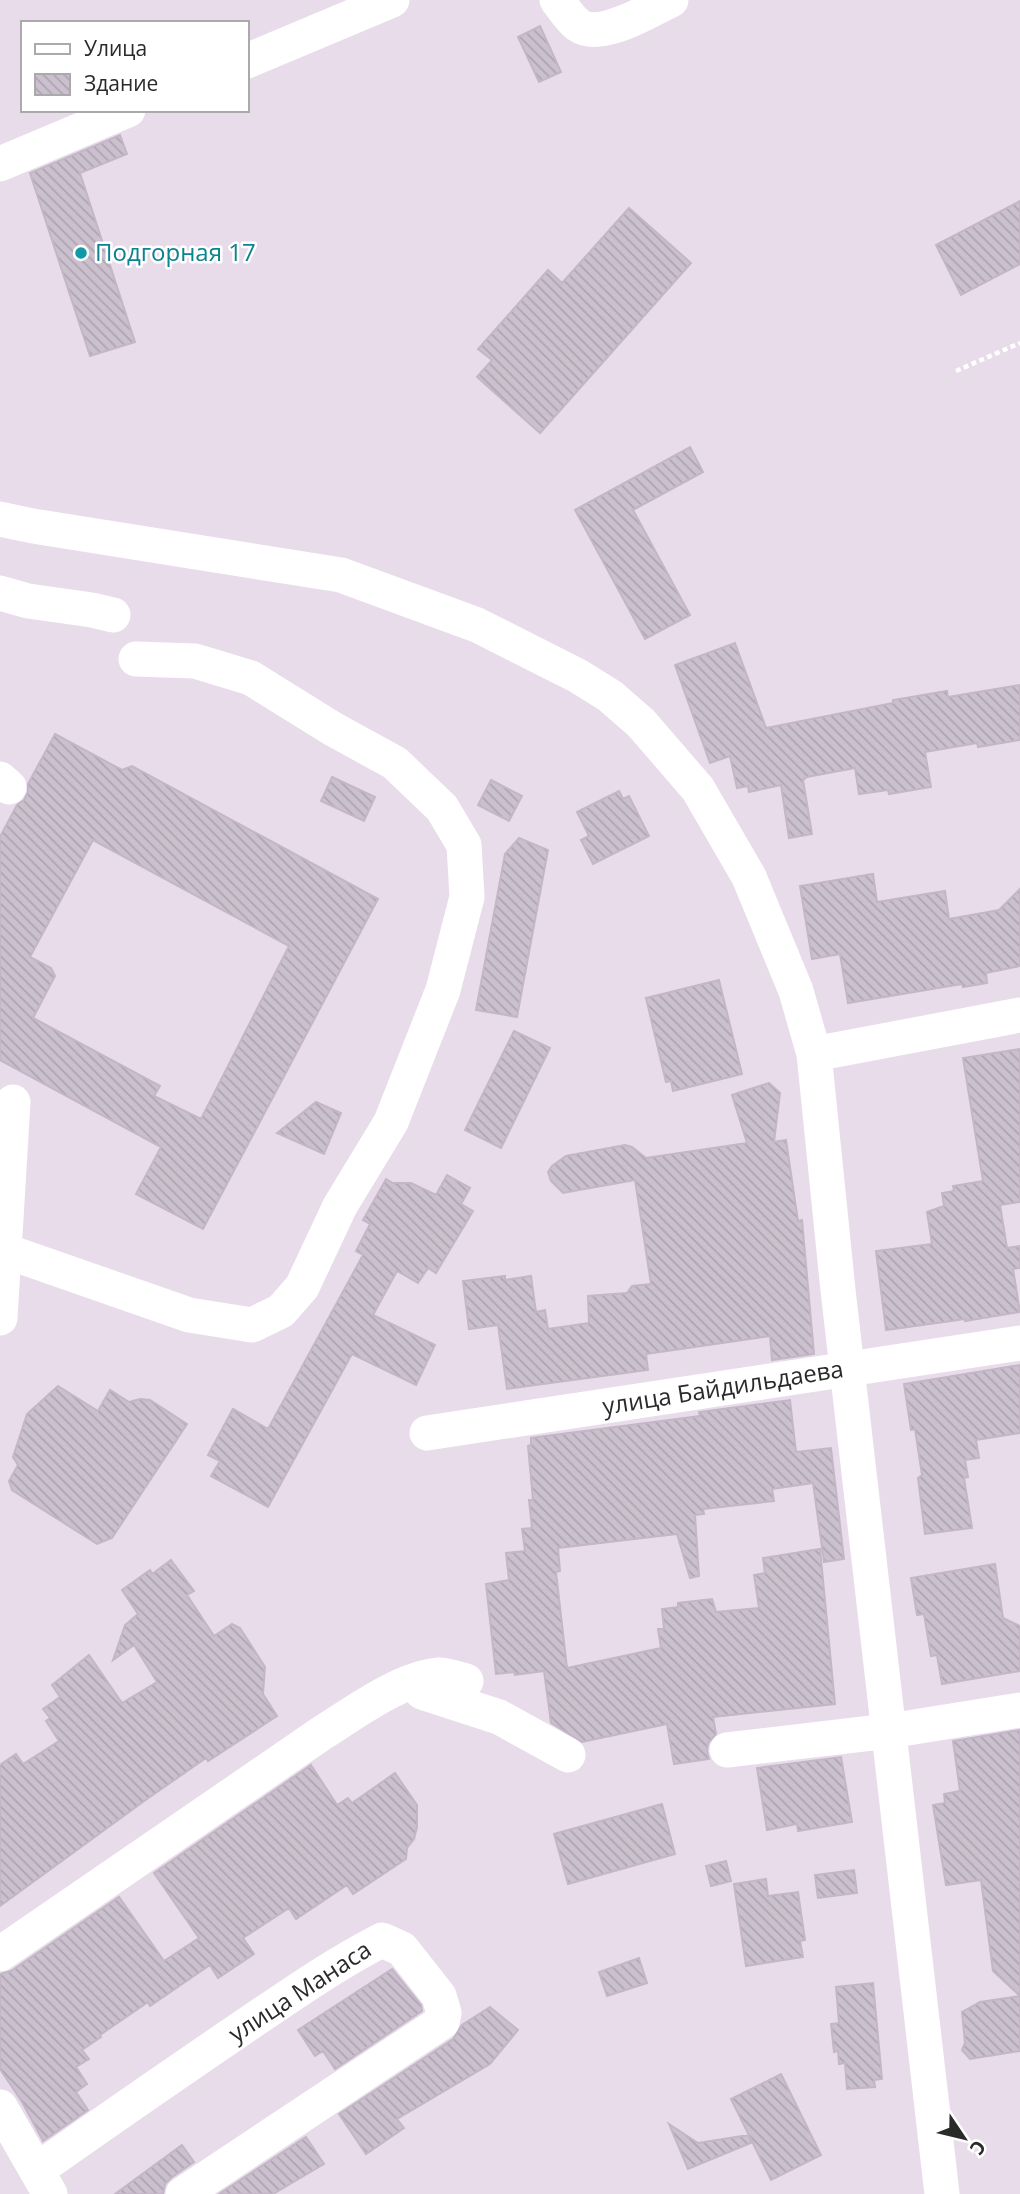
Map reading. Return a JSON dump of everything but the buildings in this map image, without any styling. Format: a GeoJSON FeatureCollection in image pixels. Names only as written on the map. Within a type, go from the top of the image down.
{"type":"FeatureCollection","features":[{"type":"Feature","properties":{"kind":"street"},"geometry":{"type":"LineString","coordinates":[[248,61],[392,0]]}},
{"type":"Feature","properties":{"kind":"street"},"geometry":{"type":"LineString","coordinates":[[557,0],[579,25],[589,29],[615,26],[671,0]]}},
{"type":"Feature","properties":{"kind":"street"},"geometry":{"type":"LineString","coordinates":[[0,164],[123,112]]}},
{"type":"Feature","properties":{"kind":"street"},"geometry":{"type":"LineString","coordinates":[[0,519],[341,575],[477,625],[578,676],[610,696],[641,723],[698,789],[749,877],[796,991],[814,1054],[847,1370],[942,2194]]}},
{"type":"Feature","properties":{"kind":"street"},"geometry":{"type":"LineString","coordinates":[[0,593],[28,601],[113,615]]}},
{"type":"Feature","properties":{"kind":"street"},"geometry":{"type":"LineString","coordinates":[[2,1250],[189,1315],[253,1325],[281,1311],[302,1287],[340,1206],[391,1122],[443,990],[467,897],[464,845],[442,808],[395,764],[251,678],[195,662],[136,659]]}},
{"type":"Feature","properties":{"kind":"street"},"geometry":{"type":"LineString","coordinates":[[814,1054],[1020,1015]]}},
{"type":"Feature","properties":{"kind":"street"},"geometry":{"type":"LineString","coordinates":[[0,1318],[13,1102]]}},
{"type":"Feature","properties":{"kind":"street","name":"улица Байдильдаева"},"geometry":{"type":"LineString","coordinates":[[427,1433],[1020,1343]]}},
{"type":"Feature","properties":{"kind":"street"},"geometry":{"type":"LineString","coordinates":[[0,1954],[374,1700],[414,1681],[441,1675],[466,1681]]}},
{"type":"Feature","properties":{"kind":"street"},"geometry":{"type":"LineString","coordinates":[[401,1687],[445,1698],[499,1717],[568,1755]]}},
{"type":"Feature","properties":{"kind":"street"},"geometry":{"type":"LineString","coordinates":[[727,1750],[889,1731],[1020,1710]]}},
{"type":"Feature","properties":{"kind":"street","name":"улица Манаса"},"geometry":{"type":"LineString","coordinates":[[0,2107],[43,2182],[153,2088],[290,1996],[382,1940],[402,1949],[439,1996],[444,2012],[442,2022],[183,2194]]}},
{"type":"Feature","properties":{"kind":"path"},"geometry":{"type":"LineString","coordinates":[[956,372],[1020,344]]}},
{"type":"Feature","properties":{"kind":"place","name":"Подгорная 17"},"geometry":{"type":"Point","coordinates":[81,253]}}]}
